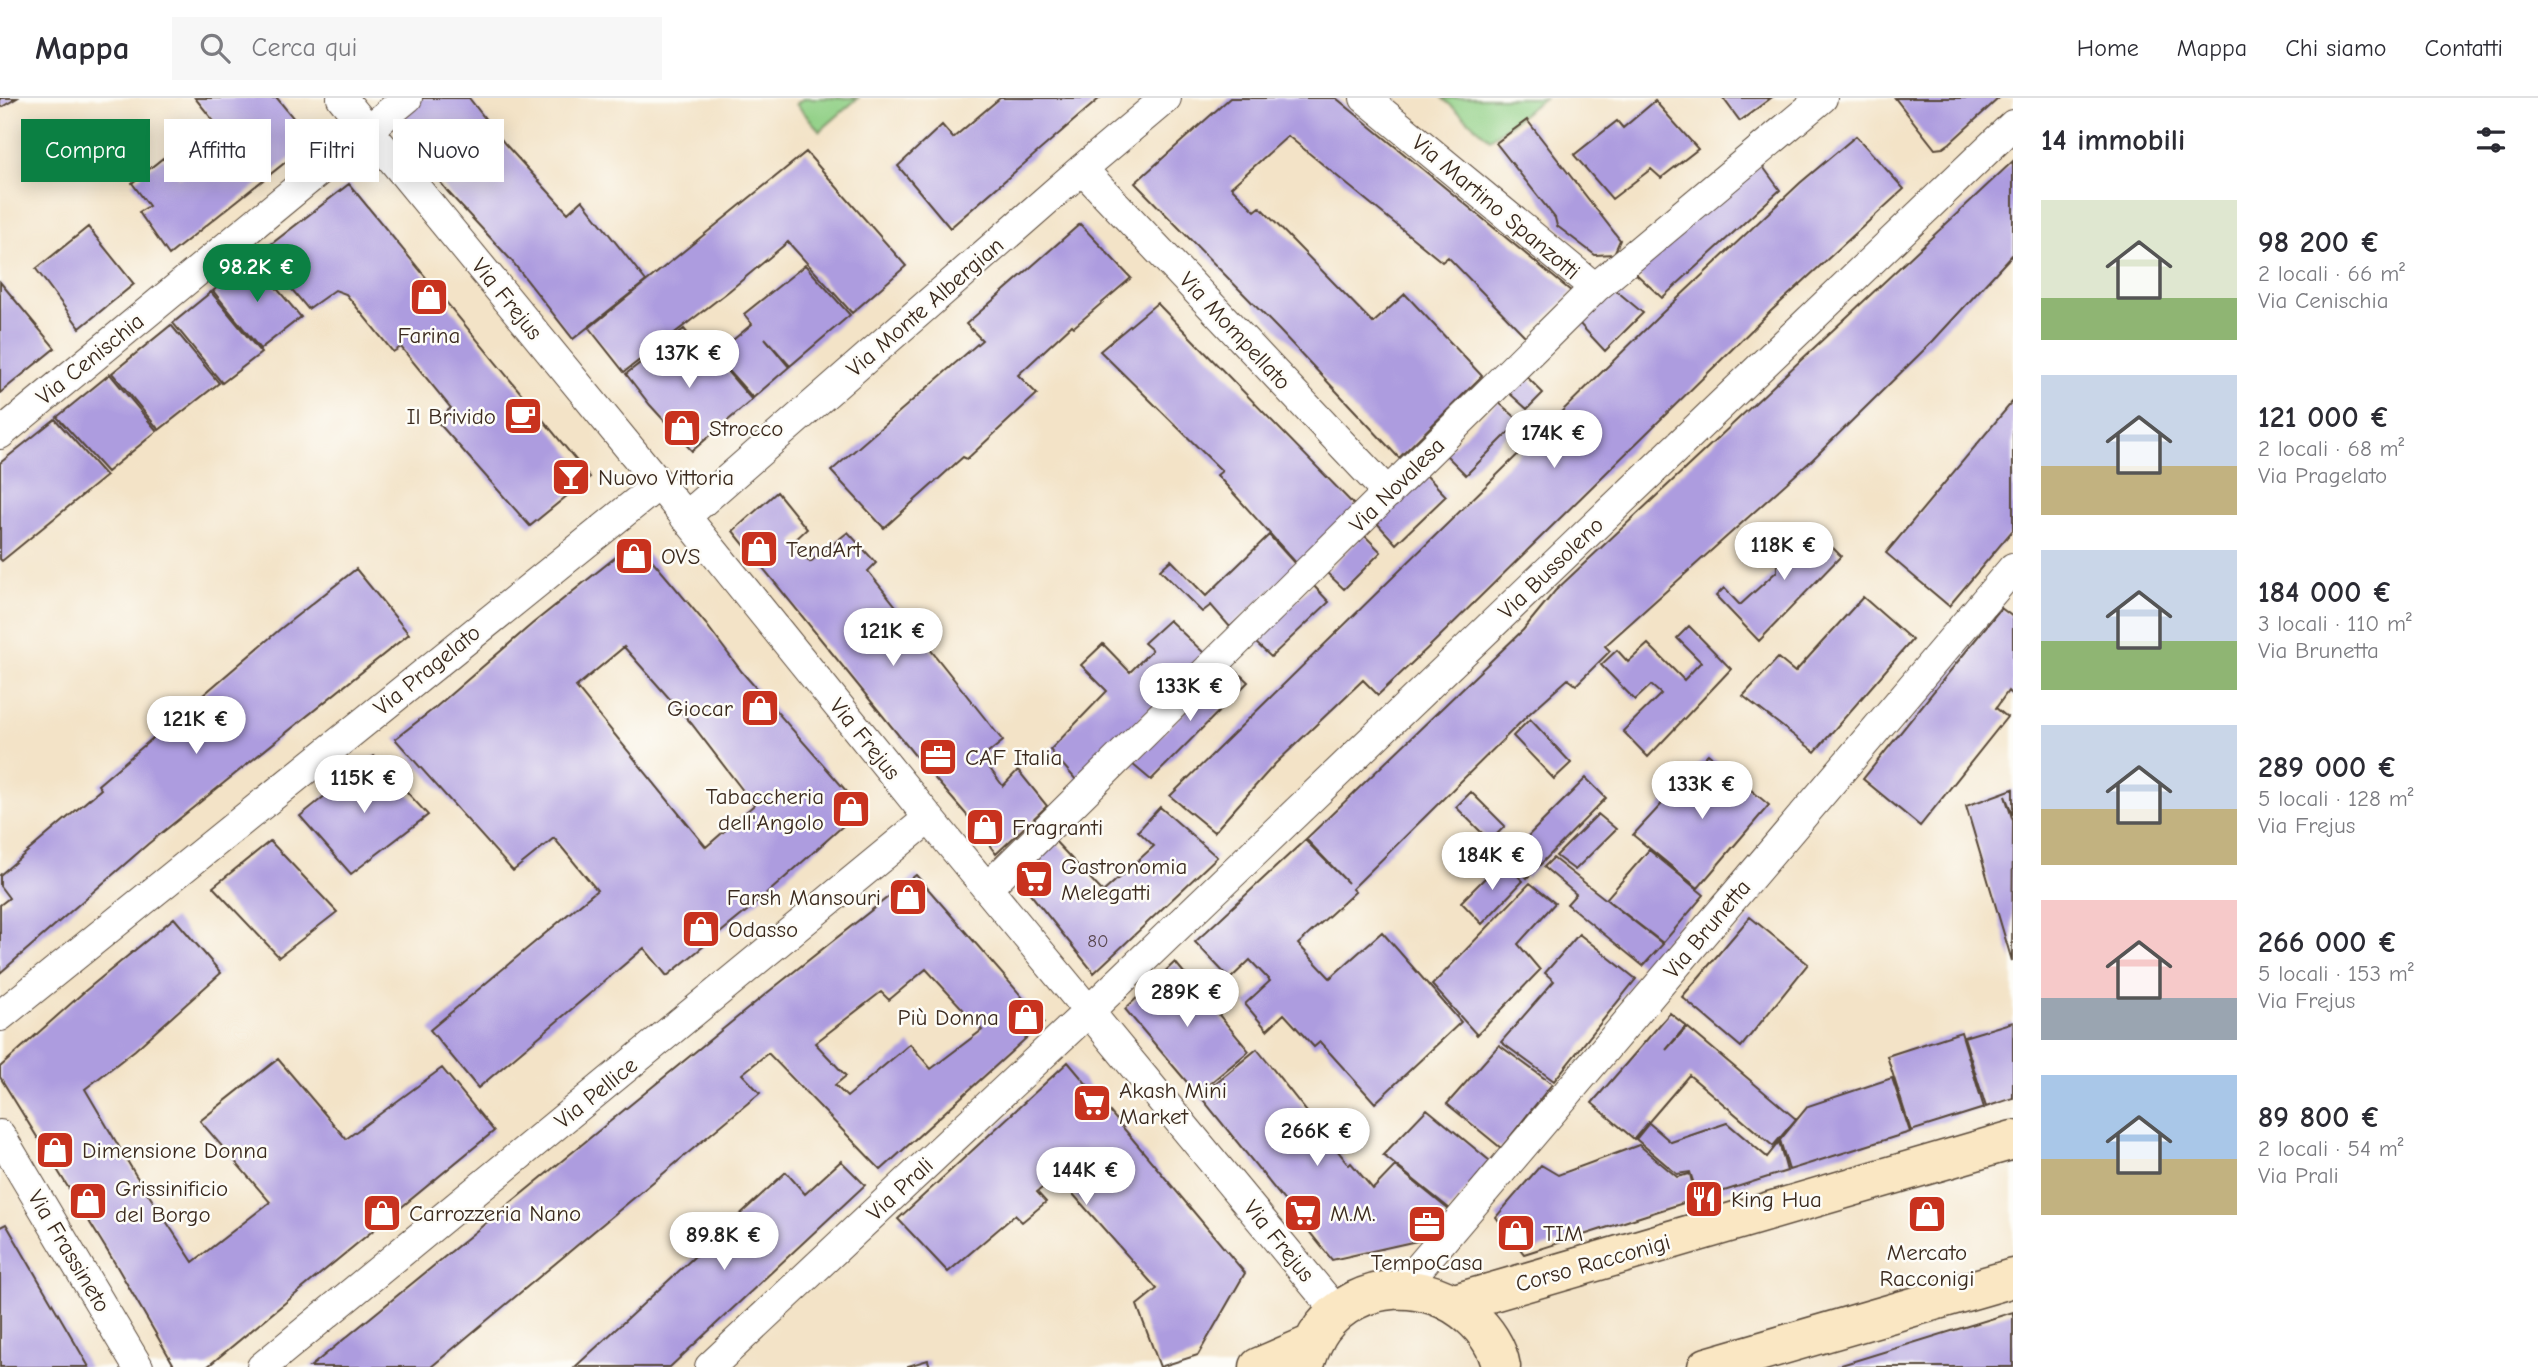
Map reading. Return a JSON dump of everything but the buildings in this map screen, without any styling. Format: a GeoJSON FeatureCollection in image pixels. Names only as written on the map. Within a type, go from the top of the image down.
{"type":"FeatureCollection","features":[{"type":"Feature","properties":{"kind":"street","name":"Via Frejus"},"geometry":{"type":"LineString","coordinates":[[342,98],[359,119]]}},
{"type":"Feature","properties":{"kind":"street","name":"Via Cenischia"},"geometry":{"type":"LineString","coordinates":[[379,122],[407,98]]}},
{"type":"Feature","properties":{"kind":"street","name":"Via Monte Albergian"},"geometry":{"type":"LineString","coordinates":[[685,517],[1166,98]]}},
{"type":"Feature","properties":{"kind":"street","name":"Via Martino Spanzotti"},"geometry":{"type":"LineString","coordinates":[[1365,98],[1595,288]]}},
{"type":"Feature","properties":{"kind":"street","name":"Via Novalesa"},"geometry":{"type":"LineString","coordinates":[[987,888],[1595,288],[1822,98]]}},
{"type":"Feature","properties":{"kind":"street","name":"Via Bussoleno"},"geometry":{"type":"LineString","coordinates":[[1089,1011],[2013,125]]}},
{"type":"Feature","properties":{"kind":"street","name":"Via Frejus"},"geometry":{"type":"LineString","coordinates":[[379,143],[929,818],[1337,1312]]}},
{"type":"Feature","properties":{"kind":"street","name":"Via Mompellato"},"geometry":{"type":"LineString","coordinates":[[1082,169],[1388,493]]}},
{"type":"Feature","properties":{"kind":"street","name":"Via Cenischia"},"geometry":{"type":"LineString","coordinates":[[0,433],[307,182]]}},
{"type":"Feature","properties":{"kind":"street","name":"Via Pragelato"},"geometry":{"type":"LineString","coordinates":[[0,1016],[659,484]]}},
{"type":"Feature","properties":{"kind":"street","name":"Via Brunetta"},"geometry":{"type":"LineString","coordinates":[[1401,1289],[2013,568]]}},
{"type":"Feature","properties":{"kind":"street","name":"Via Pellice"},"geometry":{"type":"LineString","coordinates":[[262,1367],[929,818]]}},
{"type":"Feature","properties":{"kind":"street","name":"Via Prali"},"geometry":{"type":"LineString","coordinates":[[710,1367],[1089,1011]]}},
{"type":"Feature","properties":{"kind":"street","name":"Via Frassineto"},"geometry":{"type":"LineString","coordinates":[[0,1135],[138,1367]]}},
{"type":"Feature","properties":{"kind":"street","name":"Corso Racconigi"},"geometry":{"type":"LineString","coordinates":[[1455,1303],[2013,1140]]}},
{"type":"Feature","properties":{"kind":"street"},"geometry":{"type":"LineString","coordinates":[[1707,1367],[2013,1278]]}},
{"type":"Feature","properties":{"kind":"street"},"geometry":{"type":"LineString","coordinates":[[1259,1367],[1308,1355],[1323,1327],[1337,1312],[1367,1295],[1401,1289],[1429,1292],[1455,1303],[1482,1326],[1500,1357],[1501,1367]]}},
{"type":"Feature","properties":{"kind":"green space"},"geometry":{"type":"Polygon","coordinates":[[[804,98],[858,98],[820,131],[796,104],[804,98]]]}},
{"type":"Feature","properties":{"kind":"green space"},"geometry":{"type":"Polygon","coordinates":[[[1442,98],[1544,98],[1490,139],[1442,98]]]}},
{"type":"Feature","properties":{"kind":"place","name":"Farina"},"geometry":{"type":"Point","coordinates":[429,297]}},
{"type":"Feature","properties":{"kind":"place","name":"Il Brivido"},"geometry":{"type":"Point","coordinates":[523,416]}},
{"type":"Feature","properties":{"kind":"place","name":"Strocco"},"geometry":{"type":"Point","coordinates":[682,428]}},
{"type":"Feature","properties":{"kind":"place","name":"Nuovo Vittoria"},"geometry":{"type":"Point","coordinates":[571,477]}},
{"type":"Feature","properties":{"kind":"place","name":"TendArt"},"geometry":{"type":"Point","coordinates":[759,549]}},
{"type":"Feature","properties":{"kind":"place","name":"OVS"},"geometry":{"type":"Point","coordinates":[634,556]}},
{"type":"Feature","properties":{"kind":"place","name":"Giocar"},"geometry":{"type":"Point","coordinates":[760,708]}},
{"type":"Feature","properties":{"kind":"place","name":"CAF Italia"},"geometry":{"type":"Point","coordinates":[938,757]}},
{"type":"Feature","properties":{"kind":"place","name":"Tabaccheria dell'Angolo"},"geometry":{"type":"Point","coordinates":[851,809]}},
{"type":"Feature","properties":{"kind":"place","name":"Fragranti"},"geometry":{"type":"Point","coordinates":[985,827]}},
{"type":"Feature","properties":{"kind":"place","name":"Gastronomia Melegatti"},"geometry":{"type":"Point","coordinates":[1034,879]}},
{"type":"Feature","properties":{"kind":"place","name":"Farsh Mansouri"},"geometry":{"type":"Point","coordinates":[908,897]}},
{"type":"Feature","properties":{"kind":"place","name":"Odasso"},"geometry":{"type":"Point","coordinates":[701,929]}},
{"type":"Feature","properties":{"kind":"place","name":"Più Donna"},"geometry":{"type":"Point","coordinates":[1026,1017]}},
{"type":"Feature","properties":{"kind":"place","name":"Akash Mini Market"},"geometry":{"type":"Point","coordinates":[1092,1103]}},
{"type":"Feature","properties":{"kind":"place","name":"Dimensione Donna"},"geometry":{"type":"Point","coordinates":[55,1150]}},
{"type":"Feature","properties":{"kind":"place","name":"King Hua"},"geometry":{"type":"Point","coordinates":[1704,1199]}},
{"type":"Feature","properties":{"kind":"place","name":"Grissinificio del Borgo"},"geometry":{"type":"Point","coordinates":[88,1201]}},
{"type":"Feature","properties":{"kind":"place","name":"Carrozzeria Nano"},"geometry":{"type":"Point","coordinates":[382,1213]}},
{"type":"Feature","properties":{"kind":"place","name":"M.M."},"geometry":{"type":"Point","coordinates":[1303,1213]}},
{"type":"Feature","properties":{"kind":"place","name":"Mercato Racconigi"},"geometry":{"type":"Point","coordinates":[1927,1214]}},
{"type":"Feature","properties":{"kind":"place","name":"TempoCasa"},"geometry":{"type":"Point","coordinates":[1427,1224]}},
{"type":"Feature","properties":{"kind":"place","name":"TIM"},"geometry":{"type":"Point","coordinates":[1516,1233]}}]}
